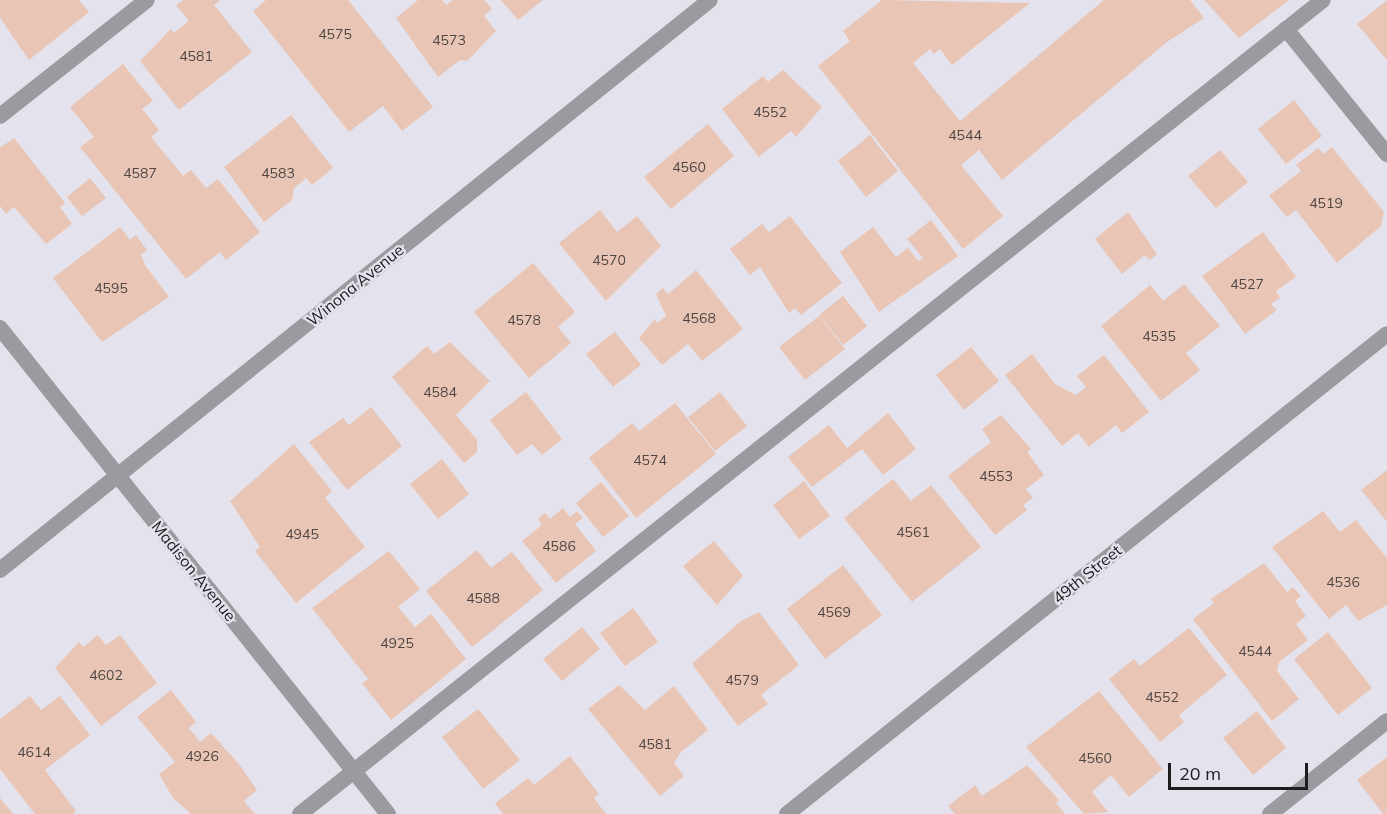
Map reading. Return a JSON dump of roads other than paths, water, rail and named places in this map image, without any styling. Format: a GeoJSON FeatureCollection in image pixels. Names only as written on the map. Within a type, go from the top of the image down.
{"type":"FeatureCollection","features":[{"type":"Feature","properties":{"kind":"street"},"geometry":{"type":"LineString","coordinates":[[0,116],[147,0]]}},
{"type":"Feature","properties":{"kind":"street","name":"Winona Avenue"},"geometry":{"type":"LineString","coordinates":[[0,570],[710,0]]}},
{"type":"Feature","properties":{"kind":"street"},"geometry":{"type":"LineString","coordinates":[[300,814],[1323,0]]}},
{"type":"Feature","properties":{"kind":"street"},"geometry":{"type":"LineString","coordinates":[[1287,29],[1387,153]]}},
{"type":"Feature","properties":{"kind":"street","name":"Madison Avenue"},"geometry":{"type":"LineString","coordinates":[[0,328],[388,814]]}},
{"type":"Feature","properties":{"kind":"street","name":"49th Street"},"geometry":{"type":"LineString","coordinates":[[787,814],[1387,334]]}},
{"type":"Feature","properties":{"kind":"street"},"geometry":{"type":"LineString","coordinates":[[1270,814],[1387,721]]}}]}
